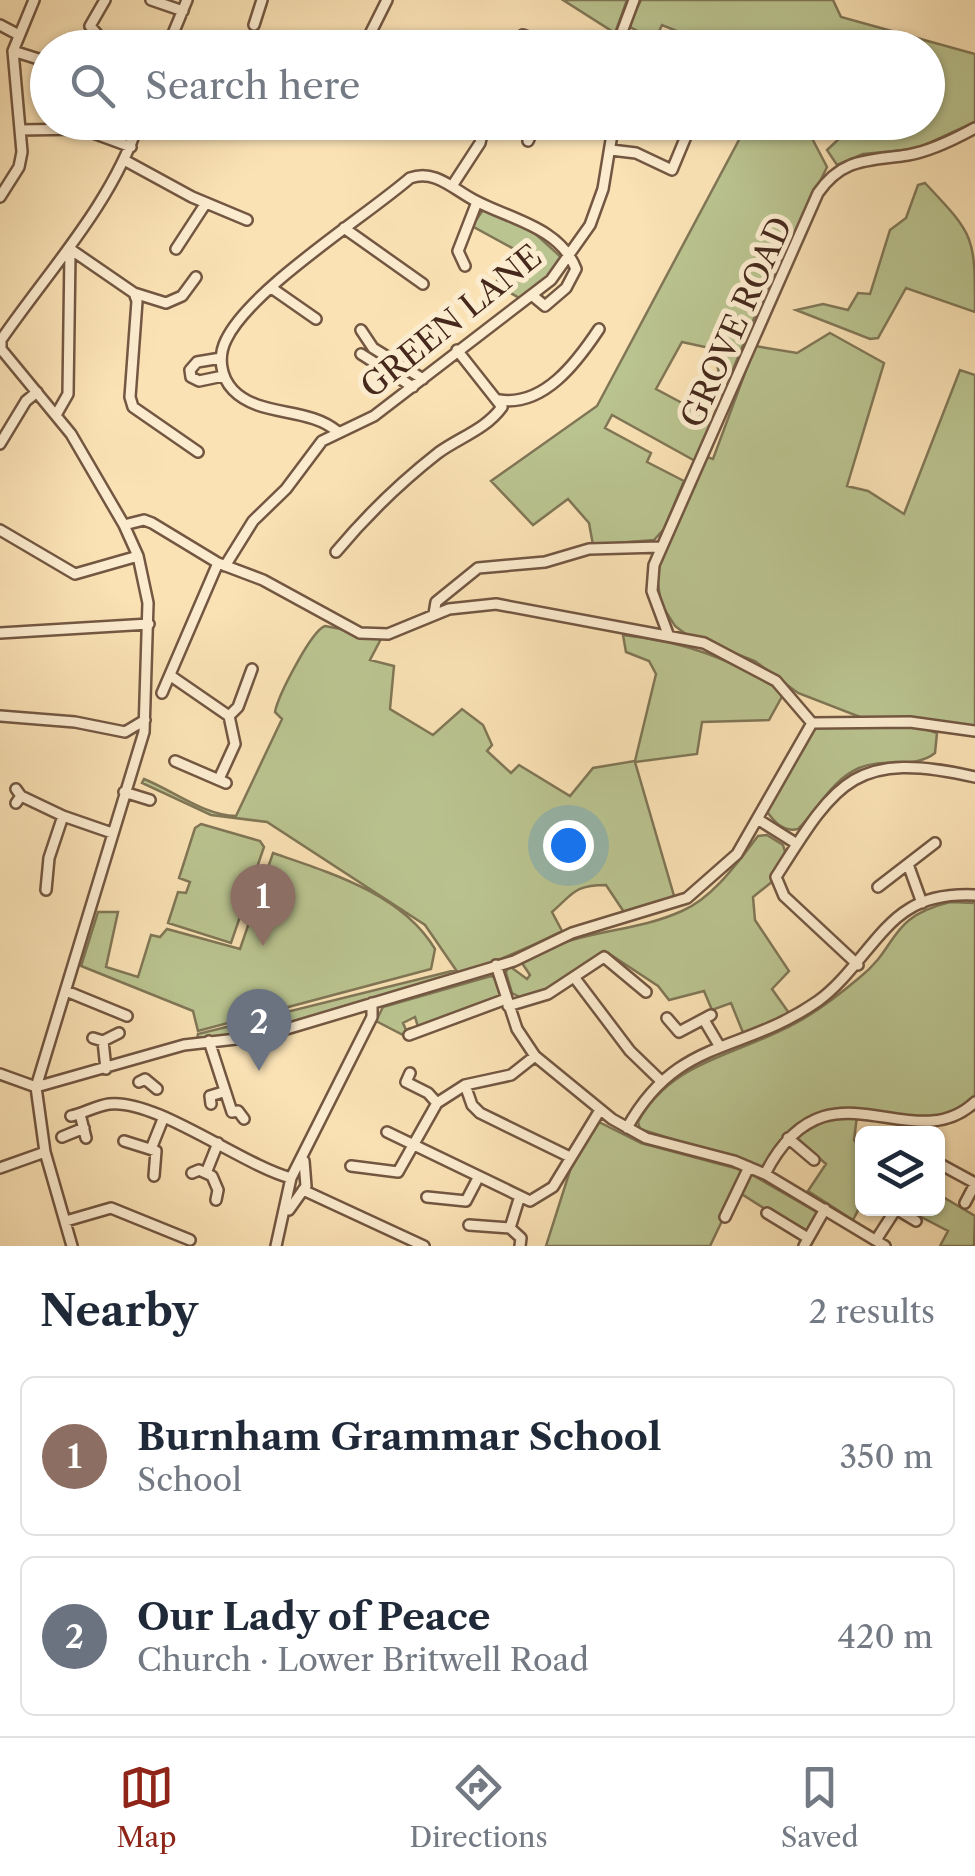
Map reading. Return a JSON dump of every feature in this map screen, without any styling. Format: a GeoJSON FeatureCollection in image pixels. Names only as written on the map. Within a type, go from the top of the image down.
{"type":"FeatureCollection","features":[{"type":"Feature","properties":{"kind":"street"},"geometry":{"type":"LineString","coordinates":[[0,198],[19,167],[13,51],[34,0]]}},
{"type":"Feature","properties":{"kind":"street"},"geometry":{"type":"LineString","coordinates":[[94,30],[90,26],[105,0]]}},
{"type":"Feature","properties":{"kind":"street"},"geometry":{"type":"LineString","coordinates":[[151,0],[182,11]]}},
{"type":"Feature","properties":{"kind":"street"},"geometry":{"type":"LineString","coordinates":[[174,30],[187,0]]}},
{"type":"Feature","properties":{"kind":"street"},"geometry":{"type":"LineString","coordinates":[[254,25],[262,0]]}},
{"type":"Feature","properties":{"kind":"street"},"geometry":{"type":"LineString","coordinates":[[372,30],[386,0]]}},
{"type":"Feature","properties":{"kind":"street"},"geometry":{"type":"LineString","coordinates":[[623,30],[634,0]]}},
{"type":"Feature","properties":{"kind":"street"},"geometry":{"type":"LineString","coordinates":[[0,25],[17,34]]}},
{"type":"Feature","properties":{"kind":"street"},"geometry":{"type":"LineString","coordinates":[[13,51],[30,56]]}},
{"type":"Feature","properties":{"kind":"street"},"geometry":{"type":"LineString","coordinates":[[0,84],[13,82]]}},
{"type":"Feature","properties":{"kind":"street","name":"GROVE ROAD"},"geometry":{"type":"LineString","coordinates":[[945,140],[975,128]]}},
{"type":"Feature","properties":{"kind":"street"},"geometry":{"type":"LineString","coordinates":[[20,130],[30,130]]}},
{"type":"Feature","properties":{"kind":"street"},"geometry":{"type":"LineString","coordinates":[[111,140],[131,147]]}},
{"type":"Feature","properties":{"kind":"street"},"geometry":{"type":"LineString","coordinates":[[72,1246],[45,1152],[36,1086],[139,750],[146,720],[149,624],[138,556],[124,524],[56,415],[1,345],[64,266],[126,161],[133,140]]}},
{"type":"Feature","properties":{"kind":"street"},"geometry":{"type":"LineString","coordinates":[[452,186],[480,140]]}},
{"type":"Feature","properties":{"kind":"street","name":"GREEN LANE"},"geometry":{"type":"LineString","coordinates":[[162,693],[221,565],[253,521],[286,488],[312,450],[338,432],[374,416],[413,387],[533,296],[569,256],[590,225],[613,140]]}},
{"type":"Feature","properties":{"kind":"street"},"geometry":{"type":"LineString","coordinates":[[612,150],[636,152],[672,170],[684,140]]}},
{"type":"Feature","properties":{"kind":"street","name":"GROVE ROAD"},"geometry":{"type":"LineString","coordinates":[[668,634],[652,591],[660,547],[710,445],[782,266],[830,175],[865,157],[909,154],[945,140]]}},
{"type":"Feature","properties":{"kind":"street"},"geometry":{"type":"LineString","coordinates":[[126,161],[247,220]]}},
{"type":"Feature","properties":{"kind":"street"},"geometry":{"type":"LineString","coordinates":[[338,432],[316,418],[254,404],[235,393],[223,376],[221,358],[226,338],[273,289],[410,178],[422,174],[477,202],[517,215],[569,256],[576,270],[566,288],[546,306],[533,296]]}},
{"type":"Feature","properties":{"kind":"street"},"geometry":{"type":"LineString","coordinates":[[465,266],[458,251],[477,202]]}},
{"type":"Feature","properties":{"kind":"street"},"geometry":{"type":"LineString","coordinates":[[176,249],[206,203]]}},
{"type":"Feature","properties":{"kind":"street"},"geometry":{"type":"LineString","coordinates":[[344,228],[423,284]]}},
{"type":"Feature","properties":{"kind":"street"},"geometry":{"type":"LineString","coordinates":[[70,250],[134,293],[166,304],[182,296],[196,277]]}},
{"type":"Feature","properties":{"kind":"street"},"geometry":{"type":"LineString","coordinates":[[56,415],[68,394],[64,266]]}},
{"type":"Feature","properties":{"kind":"street"},"geometry":{"type":"LineString","coordinates":[[273,289],[316,319]]}},
{"type":"Feature","properties":{"kind":"street"},"geometry":{"type":"LineString","coordinates":[[134,293],[137,302],[130,397],[134,407],[198,452]]}},
{"type":"Feature","properties":{"kind":"street"},"geometry":{"type":"LineString","coordinates":[[499,400],[522,401],[554,383],[599,329]]}},
{"type":"Feature","properties":{"kind":"street"},"geometry":{"type":"LineString","coordinates":[[361,330],[373,348],[423,379]]}},
{"type":"Feature","properties":{"kind":"street"},"geometry":{"type":"LineString","coordinates":[[336,552],[377,505],[442,450],[495,416],[502,407],[457,350]]}},
{"type":"Feature","properties":{"kind":"street"},"geometry":{"type":"LineString","coordinates":[[361,354],[413,387]]}},
{"type":"Feature","properties":{"kind":"street"},"geometry":{"type":"LineString","coordinates":[[221,358],[197,362],[190,370],[191,377],[199,382],[223,376]]}},
{"type":"Feature","properties":{"kind":"street"},"geometry":{"type":"LineString","coordinates":[[0,444],[26,401],[37,392]]}},
{"type":"Feature","properties":{"kind":"street"},"geometry":{"type":"LineString","coordinates":[[124,524],[144,520],[221,565],[263,580],[360,633],[388,634],[434,614],[496,604],[668,634],[724,651],[762,671],[796,699],[812,723]]}},
{"type":"Feature","properties":{"kind":"street"},"geometry":{"type":"LineString","coordinates":[[0,530],[75,574],[138,556]]}},
{"type":"Feature","properties":{"kind":"street"},"geometry":{"type":"LineString","coordinates":[[434,614],[436,602],[478,568],[545,562],[589,549],[660,547]]}},
{"type":"Feature","properties":{"kind":"street"},"geometry":{"type":"LineString","coordinates":[[0,633],[149,624]]}},
{"type":"Feature","properties":{"kind":"street"},"geometry":{"type":"LineString","coordinates":[[229,716],[238,707],[252,669]]}},
{"type":"Feature","properties":{"kind":"street"},"geometry":{"type":"LineString","coordinates":[[170,676],[229,716],[235,744],[223,781],[175,761]]}},
{"type":"Feature","properties":{"kind":"street"},"geometry":{"type":"LineString","coordinates":[[0,716],[75,722],[125,732],[139,750]]}},
{"type":"Feature","properties":{"kind":"street"},"geometry":{"type":"LineString","coordinates":[[125,732],[146,720]]}},
{"type":"Feature","properties":{"kind":"street"},"geometry":{"type":"LineString","coordinates":[[812,723],[910,722],[975,731]]}},
{"type":"Feature","properties":{"kind":"street"},"geometry":{"type":"LineString","coordinates":[[0,1074],[36,1086],[209,1041],[263,1036],[496,966],[572,933],[687,898],[737,854],[812,723]]}},
{"type":"Feature","properties":{"kind":"street"},"geometry":{"type":"LineString","coordinates":[[858,965],[776,886],[776,878],[797,844],[838,788],[873,770],[939,769],[975,778]]}},
{"type":"Feature","properties":{"kind":"street"},"geometry":{"type":"LineString","coordinates":[[124,792],[150,800]]}},
{"type":"Feature","properties":{"kind":"street"},"geometry":{"type":"LineString","coordinates":[[18,796],[112,833]]}},
{"type":"Feature","properties":{"kind":"street"},"geometry":{"type":"LineString","coordinates":[[46,890],[49,858],[64,816]]}},
{"type":"Feature","properties":{"kind":"street"},"geometry":{"type":"LineString","coordinates":[[759,820],[797,844]]}},
{"type":"Feature","properties":{"kind":"street"},"geometry":{"type":"LineString","coordinates":[[878,888],[935,843]]}},
{"type":"Feature","properties":{"kind":"street"},"geometry":{"type":"LineString","coordinates":[[908,867],[922,903]]}},
{"type":"Feature","properties":{"kind":"street"},"geometry":{"type":"LineString","coordinates":[[627,1128],[660,1080],[673,1068],[720,1047],[745,1041],[813,1004],[858,965],[896,919],[922,903],[975,895]]}},
{"type":"Feature","properties":{"kind":"street"},"geometry":{"type":"LineString","coordinates":[[409,1035],[548,994],[604,957],[646,992]]}},
{"type":"Feature","properties":{"kind":"street"},"geometry":{"type":"LineString","coordinates":[[496,966],[507,1003],[535,1056],[627,1128],[669,1146],[750,1166],[881,1243],[896,1209],[916,1221]]}},
{"type":"Feature","properties":{"kind":"street"},"geometry":{"type":"LineString","coordinates":[[574,976],[621,1040],[660,1080]]}},
{"type":"Feature","properties":{"kind":"street"},"geometry":{"type":"LineString","coordinates":[[66,991],[127,1016]]}},
{"type":"Feature","properties":{"kind":"street"},"geometry":{"type":"LineString","coordinates":[[276,1246],[317,1121],[372,1017],[372,1003]]}},
{"type":"Feature","properties":{"kind":"street"},"geometry":{"type":"LineString","coordinates":[[668,1018],[679,1032],[708,1017],[720,1047]]}},
{"type":"Feature","properties":{"kind":"street"},"geometry":{"type":"LineString","coordinates":[[106,1069],[98,1040],[118,1033]]}},
{"type":"Feature","properties":{"kind":"street"},"geometry":{"type":"LineString","coordinates":[[209,1041],[223,1092],[232,1112],[238,1111],[244,1119]]}},
{"type":"Feature","properties":{"kind":"street"},"geometry":{"type":"LineString","coordinates":[[351,1166],[398,1172],[436,1102],[465,1084],[510,1075],[535,1056]]}},
{"type":"Feature","properties":{"kind":"street"},"geometry":{"type":"LineString","coordinates":[[140,1058],[142,1081],[156,1088]]}},
{"type":"Feature","properties":{"kind":"street"},"geometry":{"type":"LineString","coordinates":[[410,1073],[406,1082],[428,1093],[436,1102]]}},
{"type":"Feature","properties":{"kind":"street"},"geometry":{"type":"LineString","coordinates":[[465,1084],[472,1105],[480,1114],[570,1157]]}},
{"type":"Feature","properties":{"kind":"street"},"geometry":{"type":"LineString","coordinates":[[208,1100],[223,1092]]}},
{"type":"Feature","properties":{"kind":"street"},"geometry":{"type":"LineString","coordinates":[[765,1174],[788,1138],[806,1125],[841,1112],[944,1121],[975,1102]]}},
{"type":"Feature","properties":{"kind":"street"},"geometry":{"type":"LineString","coordinates":[[62,1137],[85,1133],[76,1115],[110,1104],[164,1119],[424,1246]]}},
{"type":"Feature","properties":{"kind":"street"},"geometry":{"type":"LineString","coordinates":[[387,1132],[520,1199],[540,1197],[600,1110]]}},
{"type":"Feature","properties":{"kind":"street"},"geometry":{"type":"LineString","coordinates":[[150,1149],[164,1119]]}},
{"type":"Feature","properties":{"kind":"street"},"geometry":{"type":"LineString","coordinates":[[911,1126],[912,1121]]}},
{"type":"Feature","properties":{"kind":"street"},"geometry":{"type":"LineString","coordinates":[[788,1138],[814,1160]]}},
{"type":"Feature","properties":{"kind":"street"},"geometry":{"type":"LineString","coordinates":[[124,1142],[150,1149],[157,1158],[154,1176]]}},
{"type":"Feature","properties":{"kind":"street"},"geometry":{"type":"LineString","coordinates":[[206,1173],[218,1143]]}},
{"type":"Feature","properties":{"kind":"street"},"geometry":{"type":"LineString","coordinates":[[0,1168],[45,1152]]}},
{"type":"Feature","properties":{"kind":"street"},"geometry":{"type":"LineString","coordinates":[[725,1217],[750,1166]]}},
{"type":"Feature","properties":{"kind":"street"},"geometry":{"type":"LineString","coordinates":[[945,1167],[975,1183],[965,1203]]}},
{"type":"Feature","properties":{"kind":"street"},"geometry":{"type":"LineString","coordinates":[[192,1173],[206,1173],[216,1182],[216,1200]]}},
{"type":"Feature","properties":{"kind":"street"},"geometry":{"type":"LineString","coordinates":[[427,1196],[466,1201],[478,1178]]}},
{"type":"Feature","properties":{"kind":"street"},"geometry":{"type":"LineString","coordinates":[[510,1228],[520,1199]]}},
{"type":"Feature","properties":{"kind":"street"},"geometry":{"type":"LineString","coordinates":[[66,1221],[111,1208],[190,1240]]}},
{"type":"Feature","properties":{"kind":"street"},"geometry":{"type":"LineString","coordinates":[[767,1213],[806,1242],[825,1209]]}},
{"type":"Feature","properties":{"kind":"street"},"geometry":{"type":"LineString","coordinates":[[469,1225],[510,1228],[521,1238],[520,1246]]}},
{"type":"Feature","properties":{"kind":"green space"},"geometry":{"type":"Polygon","coordinates":[[[563,0],[627,0],[616,30],[563,0]]]}},
{"type":"Feature","properties":{"kind":"green space"},"geometry":{"type":"Polygon","coordinates":[[[641,0],[833,0],[841,17],[888,30],[674,30],[662,25],[660,30],[636,30],[628,26],[641,0]]]}},
{"type":"Feature","properties":{"kind":"green space"},"geometry":{"type":"Polygon","coordinates":[[[945,46],[975,54],[975,122],[945,136],[945,46]]]}},
{"type":"Feature","properties":{"kind":"green space"},"geometry":{"type":"Polygon","coordinates":[[[739,140],[813,140],[827,167],[729,379],[719,374],[714,349],[682,342],[656,389],[712,419],[697,462],[612,415],[605,428],[651,453],[647,462],[684,481],[664,529],[654,540],[593,545],[589,523],[568,499],[533,525],[491,481],[597,406],[739,140]]]}},
{"type":"Feature","properties":{"kind":"green space"},"geometry":{"type":"Polygon","coordinates":[[[838,140],[936,140],[916,149],[863,154],[837,165],[827,150],[838,140]]]}},
{"type":"Feature","properties":{"kind":"green space"},"geometry":{"type":"Polygon","coordinates":[[[925,183],[954,215],[969,239],[975,312],[906,288],[878,338],[870,339],[796,310],[823,304],[848,310],[858,293],[870,294],[890,230],[906,218],[918,185],[925,183]]]}},
{"type":"Feature","properties":{"kind":"green space"},"geometry":{"type":"Polygon","coordinates":[[[483,210],[529,228],[562,258],[548,279],[521,299],[495,284],[514,249],[472,226],[483,210]]]}},
{"type":"Feature","properties":{"kind":"green space"},"geometry":{"type":"Polygon","coordinates":[[[830,333],[884,363],[847,486],[868,491],[904,514],[960,370],[975,375],[975,727],[860,717],[798,693],[755,661],[687,635],[675,626],[661,604],[657,577],[663,552],[707,457],[713,459],[755,346],[797,353],[830,333]]]}},
{"type":"Feature","properties":{"kind":"green space"},"geometry":{"type":"Polygon","coordinates":[[[325,626],[382,637],[370,660],[394,666],[390,709],[433,735],[462,709],[483,725],[492,745],[487,751],[511,773],[519,765],[570,796],[593,768],[635,761],[656,674],[649,661],[626,652],[623,635],[707,654],[784,693],[769,720],[702,722],[697,754],[635,762],[677,906],[628,918],[606,885],[587,887],[552,912],[562,931],[486,965],[361,1006],[237,1032],[237,1038],[197,1040],[198,1034],[456,970],[425,925],[267,822],[211,815],[142,783],[144,779],[200,807],[236,816],[282,719],[275,712],[282,693],[304,651],[325,626]]]}},
{"type":"Feature","properties":{"kind":"green space"},"geometry":{"type":"Polygon","coordinates":[[[910,724],[937,733],[935,753],[918,761],[859,768],[832,788],[798,829],[781,827],[762,805],[813,726],[910,724]]]}},
{"type":"Feature","properties":{"kind":"green space"},"geometry":{"type":"Polygon","coordinates":[[[201,824],[260,841],[264,847],[231,943],[168,923],[178,892],[186,893],[190,882],[179,878],[195,828],[201,824]]]}},
{"type":"Feature","properties":{"kind":"green space"},"geometry":{"type":"Polygon","coordinates":[[[767,835],[783,845],[786,855],[773,881],[753,897],[755,920],[789,971],[772,989],[789,1013],[744,1035],[731,1003],[712,1010],[704,991],[669,1000],[658,986],[608,953],[546,993],[525,1000],[512,993],[506,973],[508,965],[527,979],[530,975],[522,963],[543,951],[682,911],[714,888],[758,836],[767,835]]]}},
{"type":"Feature","properties":{"kind":"green space"},"geometry":{"type":"Polygon","coordinates":[[[273,853],[385,900],[421,930],[435,949],[431,969],[198,1031],[193,1011],[81,966],[98,912],[118,912],[106,967],[138,977],[151,935],[160,937],[167,929],[240,949],[273,853]]]}},
{"type":"Feature","properties":{"kind":"green space"},"geometry":{"type":"Polygon","coordinates":[[[950,902],[975,903],[975,1098],[936,1121],[861,1110],[817,1116],[780,1144],[764,1168],[640,1129],[638,1122],[669,1085],[708,1061],[774,1034],[812,1013],[872,966],[915,916],[950,902]]]}},
{"type":"Feature","properties":{"kind":"green space"},"geometry":{"type":"Polygon","coordinates":[[[491,976],[499,980],[499,1000],[419,1030],[415,1017],[403,1023],[406,1030],[411,1028],[403,1035],[376,1021],[383,1007],[491,976]]]}},
{"type":"Feature","properties":{"kind":"green space"},"geometry":{"type":"Polygon","coordinates":[[[857,1116],[853,1220],[808,1191],[826,1164],[796,1137],[825,1121],[857,1116]]]}},
{"type":"Feature","properties":{"kind":"green space"},"geometry":{"type":"Polygon","coordinates":[[[599,1122],[641,1143],[746,1171],[710,1246],[546,1246],[573,1161],[599,1122]]]}},
{"type":"Feature","properties":{"kind":"green space"},"geometry":{"type":"Polygon","coordinates":[[[749,1173],[820,1214],[808,1236],[740,1193],[749,1173]]]}},
{"type":"Feature","properties":{"kind":"green space"},"geometry":{"type":"Polygon","coordinates":[[[945,1198],[975,1216],[974,1246],[940,1246],[948,1231],[919,1216],[945,1216],[945,1198]]]}},
{"type":"Feature","properties":{"kind":"place","name":"Burnham Grammar School"},"geometry":{"type":"Point","coordinates":[263,946]}},
{"type":"Feature","properties":{"kind":"place","name":"Our Lady of Peace"},"geometry":{"type":"Point","coordinates":[259,1071]}}]}
